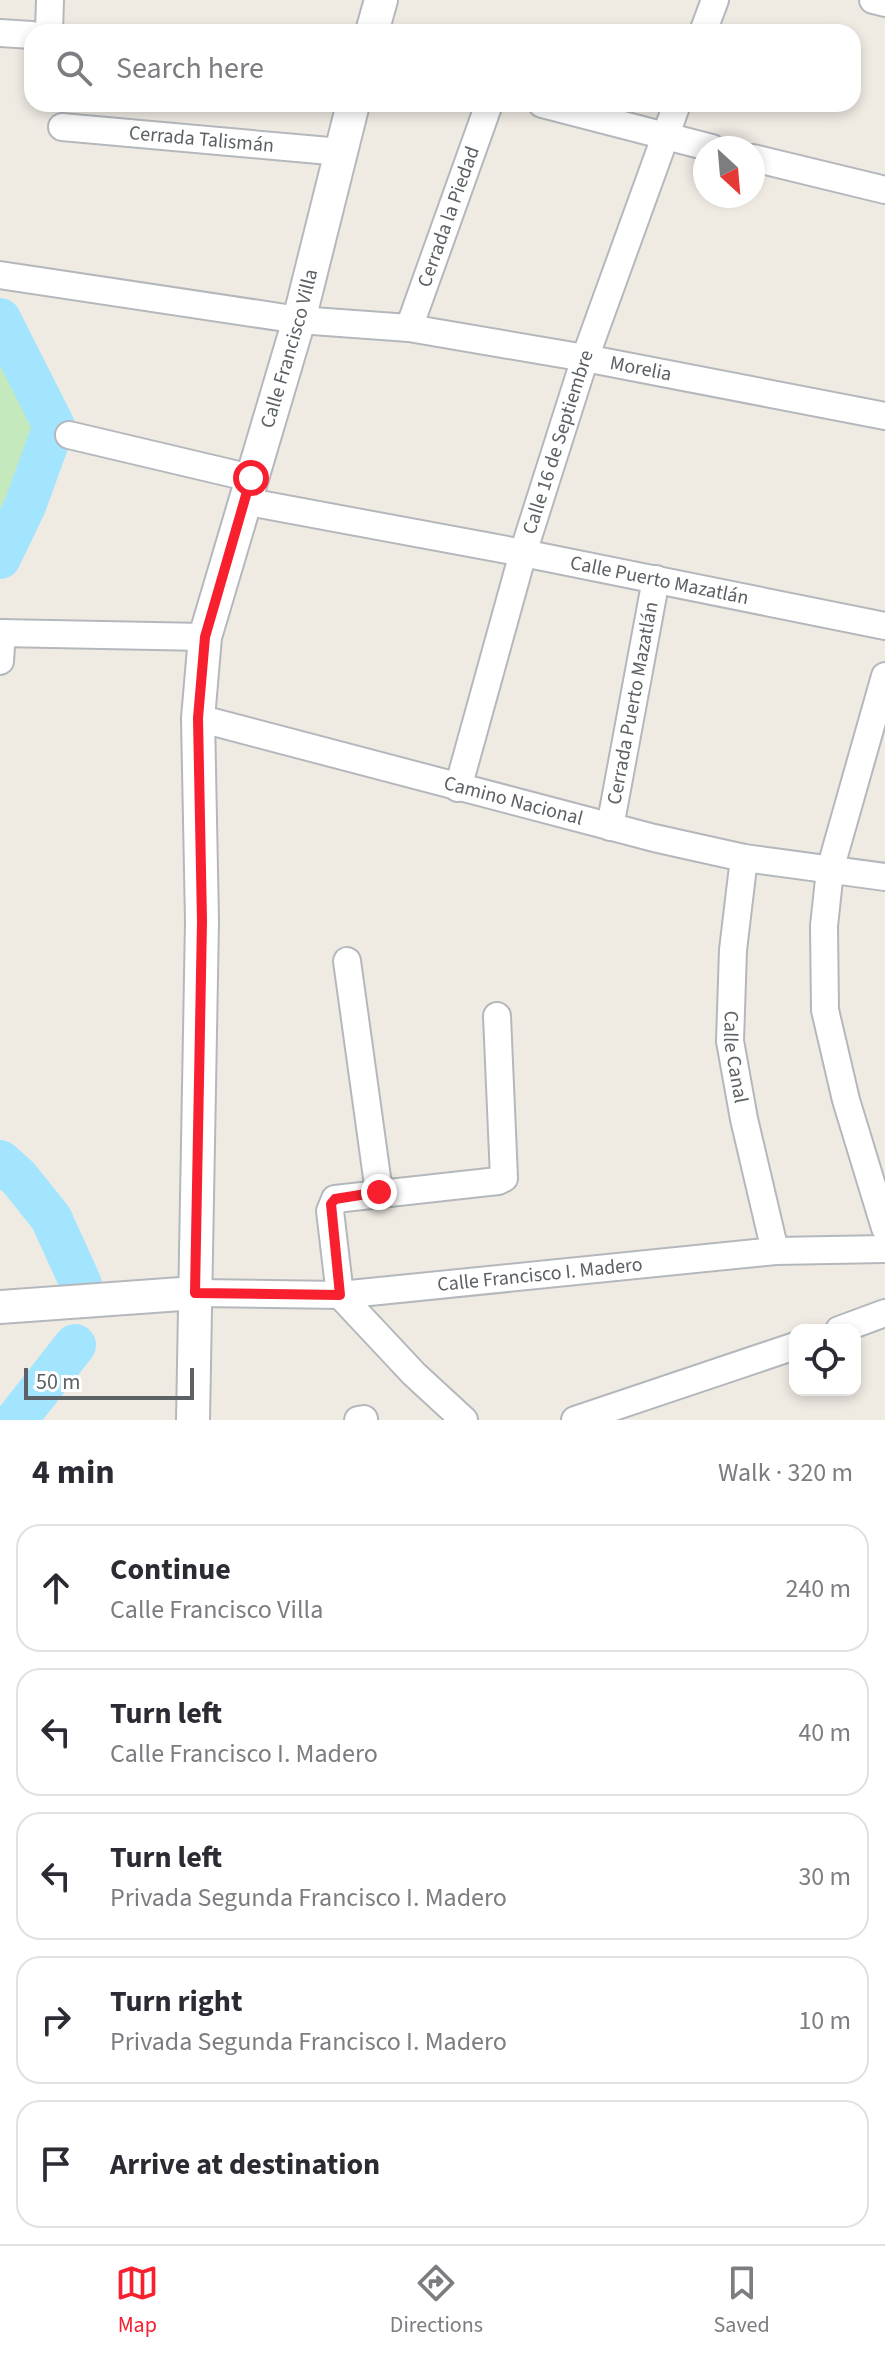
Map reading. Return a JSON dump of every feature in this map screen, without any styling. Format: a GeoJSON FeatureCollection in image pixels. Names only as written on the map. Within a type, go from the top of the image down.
{"type":"FeatureCollection","features":[{"type":"Feature","properties":{"kind":"street"},"geometry":{"type":"LineString","coordinates":[[49,24],[50,0]]}},
{"type":"Feature","properties":{"kind":"street"},"geometry":{"type":"LineString","coordinates":[[374,24],[381,0]]}},
{"type":"Feature","properties":{"kind":"street"},"geometry":{"type":"LineString","coordinates":[[706,24],[715,0]]}},
{"type":"Feature","properties":{"kind":"street"},"geometry":{"type":"LineString","coordinates":[[873,0],[885,3]]}},
{"type":"Feature","properties":{"kind":"street"},"geometry":{"type":"LineString","coordinates":[[0,33],[24,34]]}},
{"type":"Feature","properties":{"kind":"street","name":"Calle Francisco Villa"},"geometry":{"type":"LineString","coordinates":[[193,1420],[202,921],[198,718],[205,637],[299,320],[351,112]]}},
{"type":"Feature","properties":{"kind":"street","name":"Cerrada la Piedad"},"geometry":{"type":"LineString","coordinates":[[409,328],[486,112]]}},
{"type":"Feature","properties":{"kind":"street"},"geometry":{"type":"LineString","coordinates":[[572,112],[693,143]]}},
{"type":"Feature","properties":{"kind":"street","name":"Calle 16 de Septiembre"},"geometry":{"type":"LineString","coordinates":[[458,788],[523,553],[585,358],[674,112]]}},
{"type":"Feature","properties":{"kind":"street","name":"Cerrada Talismán"},"geometry":{"type":"LineString","coordinates":[[62,127],[341,152]]}},
{"type":"Feature","properties":{"kind":"street"},"geometry":{"type":"LineString","coordinates":[[765,161],[885,190]]}},
{"type":"Feature","properties":{"kind":"street","name":"Morelia"},"geometry":{"type":"LineString","coordinates":[[0,275],[299,320],[409,328],[585,358],[885,416]]}},
{"type":"Feature","properties":{"kind":"street","name":"Calle Puerto Mazatlán"},"geometry":{"type":"LineString","coordinates":[[69,435],[247,489],[523,553],[885,626]]}},
{"type":"Feature","properties":{"kind":"street","name":"Cerrada Puerto Mazatlán"},"geometry":{"type":"LineString","coordinates":[[610,827],[656,579]]}},
{"type":"Feature","properties":{"kind":"street"},"geometry":{"type":"LineString","coordinates":[[0,661],[1,633],[205,637]]}},
{"type":"Feature","properties":{"kind":"street"},"geometry":{"type":"LineString","coordinates":[[885,676],[830,870],[824,926],[825,1010],[846,1100],[885,1228]]}},
{"type":"Feature","properties":{"kind":"street","name":"Camino Nacional"},"geometry":{"type":"LineString","coordinates":[[198,718],[610,827],[744,858],[885,877]]}},
{"type":"Feature","properties":{"kind":"street","name":"Calle Canal"},"geometry":{"type":"LineString","coordinates":[[744,858],[733,950],[730,1041],[744,1119],[775,1251]]}},
{"type":"Feature","properties":{"kind":"street"},"geometry":{"type":"LineString","coordinates":[[347,961],[379,1192]]}},
{"type":"Feature","properties":{"kind":"street"},"geometry":{"type":"LineString","coordinates":[[464,1420],[414,1374],[340,1295],[331,1204],[335,1199],[379,1192],[504,1178],[497,1016]]}},
{"type":"Feature","properties":{"kind":"street","name":"Calle Francisco I. Madero"},"geometry":{"type":"LineString","coordinates":[[195,1293],[340,1295],[775,1251],[885,1249]]}},
{"type":"Feature","properties":{"kind":"street"},"geometry":{"type":"LineString","coordinates":[[0,1307],[195,1293]]}},
{"type":"Feature","properties":{"kind":"street"},"geometry":{"type":"LineString","coordinates":[[855,1324],[885,1313]]}},
{"type":"Feature","properties":{"kind":"street"},"geometry":{"type":"LineString","coordinates":[[575,1420],[789,1348]]}},
{"type":"Feature","properties":{"kind":"green space"},"geometry":{"type":"Polygon","coordinates":[[[0,336],[44,430],[0,519],[0,336]]]}},
{"type":"Feature","properties":{"kind":"waterway"},"geometry":{"type":"LineString","coordinates":[[0,319],[54,426],[25,506],[0,558]]}},
{"type":"Feature","properties":{"kind":"waterway"},"geometry":{"type":"LineString","coordinates":[[0,1161],[19,1178],[51,1218],[81,1284]]}},
{"type":"Feature","properties":{"kind":"waterway"},"geometry":{"type":"LineString","coordinates":[[16,1420],[75,1345]]}},
{"type":"Feature","properties":{"kind":"route"},"geometry":{"type":"LineString","coordinates":[[251,478],[205,637],[198,718],[202,921],[195,1293],[340,1295],[331,1204],[335,1199],[379,1192]]}}]}
